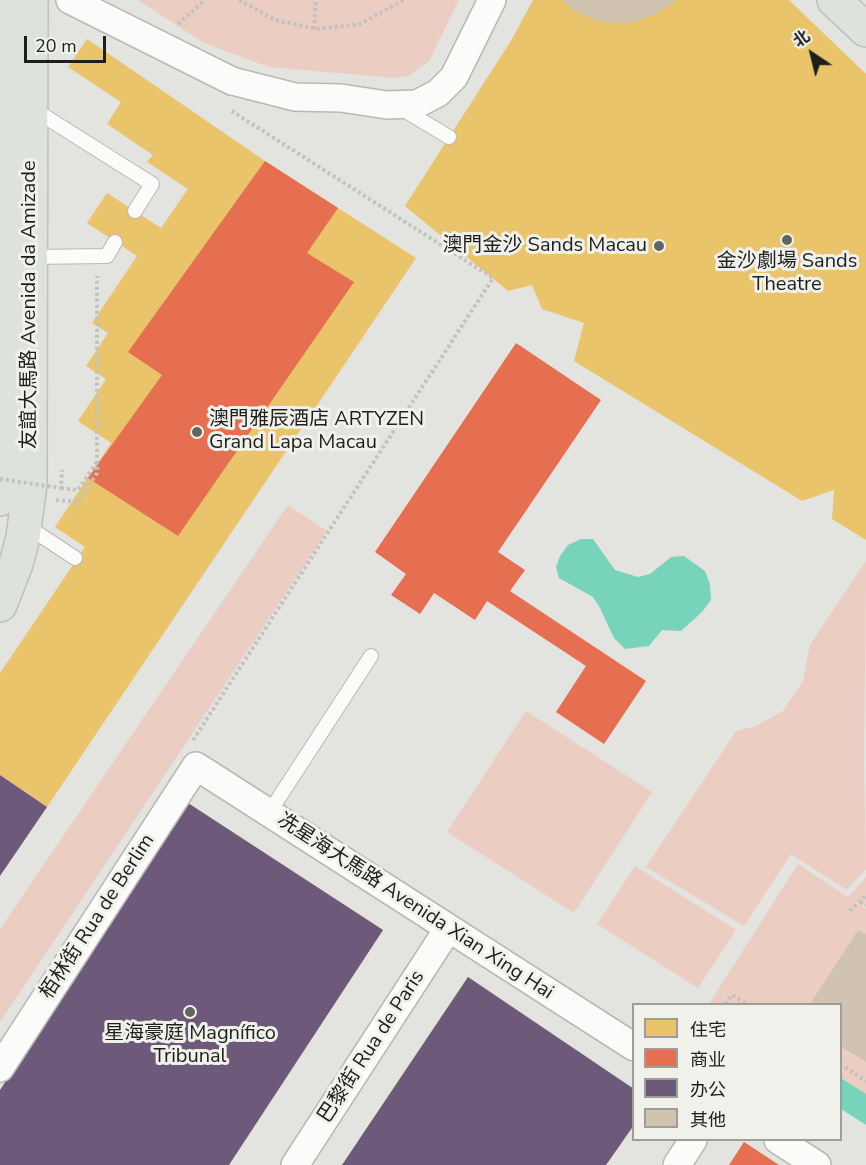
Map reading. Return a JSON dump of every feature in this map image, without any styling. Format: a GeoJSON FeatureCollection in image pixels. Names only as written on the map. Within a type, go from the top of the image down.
{"type":"FeatureCollection","features":[{"type":"Feature","properties":{"kind":"main road","name":"友誼大馬路 Avenida da Amizade"},"geometry":{"type":"LineString","coordinates":[[3,0],[1,170],[18,507]]}},
{"type":"Feature","properties":{"kind":"main road","name":"友誼大馬路 Avenida da Amizade"},"geometry":{"type":"LineString","coordinates":[[0,605],[16,564],[31,257],[31,0]]}},
{"type":"Feature","properties":{"kind":"main road"},"geometry":{"type":"LineString","coordinates":[[834,0],[866,30]]}},
{"type":"Feature","properties":{"kind":"street"},"geometry":{"type":"LineString","coordinates":[[70,0],[169,35]]}},
{"type":"Feature","properties":{"kind":"street"},"geometry":{"type":"LineString","coordinates":[[110,0],[169,35],[232,81],[295,97],[341,98],[387,105],[417,104],[438,93],[454,77],[492,0]]}},
{"type":"Feature","properties":{"kind":"street","name":"冼星海大馬路 Avenida Xian Xing Hai"},"geometry":{"type":"LineString","coordinates":[[196,766],[632,1046]]}},
{"type":"Feature","properties":{"kind":"street","name":"栢林街 Rua de Berlim"},"geometry":{"type":"LineString","coordinates":[[0,1068],[196,766]]}},
{"type":"Feature","properties":{"kind":"street","name":"巴黎街 Rua de Paris"},"geometry":{"type":"LineString","coordinates":[[295,1165],[448,929]]}},
{"type":"Feature","properties":{"kind":"street"},"geometry":{"type":"LineString","coordinates":[[677,1165],[692,1141]]}},
{"type":"Feature","properties":{"kind":"street"},"geometry":{"type":"LineString","coordinates":[[780,1141],[817,1165]]}},
{"type":"Feature","properties":{"kind":"lane"},"geometry":{"type":"LineString","coordinates":[[387,105],[408,111],[449,137]]}},
{"type":"Feature","properties":{"kind":"lane"},"geometry":{"type":"LineString","coordinates":[[31,108],[152,184],[135,211]]}},
{"type":"Feature","properties":{"kind":"lane"},"geometry":{"type":"LineString","coordinates":[[31,257],[107,256],[116,242]]}},
{"type":"Feature","properties":{"kind":"lane"},"geometry":{"type":"LineString","coordinates":[[18,507],[75,558]]}},
{"type":"Feature","properties":{"kind":"lane"},"geometry":{"type":"LineString","coordinates":[[269,813],[371,656]]}},
{"type":"Feature","properties":{"kind":"path"},"geometry":{"type":"LineString","coordinates":[[169,35],[205,0]]}},
{"type":"Feature","properties":{"kind":"path"},"geometry":{"type":"LineString","coordinates":[[239,0],[275,20],[314,29],[360,24],[404,0]]}},
{"type":"Feature","properties":{"kind":"path"},"geometry":{"type":"LineString","coordinates":[[314,29],[316,0]]}},
{"type":"Feature","properties":{"kind":"path"},"geometry":{"type":"LineString","coordinates":[[196,766],[182,758],[493,278],[223,106]]}},
{"type":"Feature","properties":{"kind":"path"},"geometry":{"type":"LineString","coordinates":[[18,507],[78,502],[97,473],[97,256]]}},
{"type":"Feature","properties":{"kind":"path"},"geometry":{"type":"LineString","coordinates":[[0,479],[78,490],[96,463]]}},
{"type":"Feature","properties":{"kind":"path"},"geometry":{"type":"LineString","coordinates":[[62,470],[62,488]]}},
{"type":"Feature","properties":{"kind":"path"},"geometry":{"type":"LineString","coordinates":[[850,912],[866,895]]}},
{"type":"Feature","properties":{"kind":"path"},"geometry":{"type":"LineString","coordinates":[[860,902],[866,905]]}},
{"type":"Feature","properties":{"kind":"path"},"geometry":{"type":"LineString","coordinates":[[726,1003],[732,995],[744,1003]]}},
{"type":"Feature","properties":{"kind":"path"},"geometry":{"type":"LineString","coordinates":[[842,1065],[866,1081]]}},
{"type":"Feature","properties":{"kind":"shaded area"},"geometry":{"type":"Polygon","coordinates":[[[138,0],[459,0],[429,61],[408,76],[395,78],[269,67],[204,43],[138,0]]]}},
{"type":"Feature","properties":{"kind":"shaded area"},"geometry":{"type":"Polygon","coordinates":[[[288,505],[327,531],[0,1022],[0,929],[288,505]]]}},
{"type":"Feature","properties":{"kind":"shaded area"},"geometry":{"type":"Polygon","coordinates":[[[581,539],[593,539],[615,570],[638,577],[650,574],[671,557],[684,556],[705,571],[710,584],[711,600],[702,612],[681,631],[662,630],[649,646],[625,649],[614,638],[593,597],[559,578],[556,567],[560,556],[568,545],[581,539]]]}},
{"type":"Feature","properties":{"kind":"shaded area"},"geometry":{"type":"Polygon","coordinates":[[[866,561],[864,765],[866,869],[847,890],[791,854],[744,926],[646,867],[736,731],[756,726],[783,711],[803,681],[810,645],[866,561]]]}},
{"type":"Feature","properties":{"kind":"shaded area"},"geometry":{"type":"Polygon","coordinates":[[[526,711],[652,792],[574,913],[447,832],[526,711]]]}},
{"type":"Feature","properties":{"kind":"shaded area"},"geometry":{"type":"Polygon","coordinates":[[[798,864],[848,897],[866,877],[866,907],[851,899],[866,909],[866,1124],[842,1109],[842,1003],[710,1003],[798,864]]]}},
{"type":"Feature","properties":{"kind":"shaded area"},"geometry":{"type":"Polygon","coordinates":[[[635,866],[736,930],[698,988],[597,924],[635,866]]]}},
{"type":"Feature","properties":{"kind":"shaded area"},"geometry":{"type":"Polygon","coordinates":[[[842,1079],[866,1094],[866,1125],[842,1110],[842,1079]]]}},
{"type":"Feature","properties":{"kind":"building: 住宅","name":"澳門金沙 Sands Macau"},"geometry":{"type":"Polygon","coordinates":[[[533,0],[789,0],[866,74],[866,540],[832,519],[834,490],[802,501],[574,361],[584,323],[542,309],[532,285],[508,291],[405,206],[512,39],[533,0]]]}},
{"type":"Feature","properties":{"kind":"building: 住宅","name":"澳門雅辰酒店 ARTYZEN Grand Lapa Macau"},"geometry":{"type":"Polygon","coordinates":[[[87,39],[265,161],[416,258],[47,807],[0,775],[0,673],[85,547],[55,527],[111,443],[78,421],[106,379],[86,366],[108,333],[92,323],[137,256],[87,223],[107,193],[161,228],[188,189],[147,162],[153,155],[107,124],[121,102],[68,67],[87,39]]]}},
{"type":"Feature","properties":{"kind":"building: 住宅"},"geometry":{"type":"Polygon","coordinates":[[[188,803],[383,930],[273,1097],[240,1075],[284,1008],[265,995],[288,960],[307,973],[325,944],[199,861],[178,894],[202,910],[180,944],[157,929],[112,997],[76,974],[188,803]]]}},
{"type":"Feature","properties":{"kind":"building: 住宅"},"geometry":{"type":"Polygon","coordinates":[[[468,977],[632,1088],[632,1128],[606,1165],[538,1165],[549,1149],[567,1161],[602,1110],[483,1028],[449,1078],[475,1095],[451,1130],[425,1112],[390,1164],[358,1141],[468,977]]]}},
{"type":"Feature","properties":{"kind":"building: 住宅"},"geometry":{"type":"Polygon","coordinates":[[[26,1051],[60,1073],[13,1145],[33,1158],[28,1165],[0,1165],[0,1090],[26,1051]]]}},
{"type":"Feature","properties":{"kind":"building: 住宅"},"geometry":{"type":"Polygon","coordinates":[[[744,1142],[779,1165],[729,1165],[744,1142]]]}},
{"type":"Feature","properties":{"kind":"building: 住宅"},"geometry":{"type":"Polygon","coordinates":[[[188,1153],[207,1165],[180,1165],[188,1153]]]}},
{"type":"Feature","properties":{"kind":"building: 商业"},"geometry":{"type":"Polygon","coordinates":[[[265,161],[338,208],[307,253],[354,282],[178,536],[88,478],[162,375],[128,352],[265,161]]]}},
{"type":"Feature","properties":{"kind":"building: 商业"},"geometry":{"type":"Polygon","coordinates":[[[516,343],[601,400],[498,552],[525,570],[510,591],[646,681],[604,744],[556,712],[586,666],[487,601],[475,620],[434,593],[420,614],[391,595],[406,574],[375,552],[516,343]]]}},
{"type":"Feature","properties":{"kind":"building: 商业"},"geometry":{"type":"Polygon","coordinates":[[[744,1142],[779,1165],[729,1165],[744,1142]]]}},
{"type":"Feature","properties":{"kind":"building: 办公"},"geometry":{"type":"Polygon","coordinates":[[[0,775],[47,807],[0,876],[0,775]]]}},
{"type":"Feature","properties":{"kind":"building: 办公","name":"星海豪庭 Magnífico Tribunal"},"geometry":{"type":"Polygon","coordinates":[[[188,803],[383,930],[229,1165],[0,1165],[0,1090],[188,803]]]}},
{"type":"Feature","properties":{"kind":"building: 办公"},"geometry":{"type":"Polygon","coordinates":[[[468,977],[632,1088],[632,1128],[606,1165],[342,1165],[468,977]]]}},
{"type":"Feature","properties":{"kind":"building: 其他"},"geometry":{"type":"Polygon","coordinates":[[[562,0],[677,0],[656,14],[630,23],[602,22],[576,12],[562,0]]]}},
{"type":"Feature","properties":{"kind":"building: 其他"},"geometry":{"type":"Polygon","coordinates":[[[858,930],[866,934],[866,1062],[842,1047],[842,1003],[811,1003],[858,930]]]}},
{"type":"Feature","properties":{"kind":"place","name":"金沙劇場 Sands Theatre"},"geometry":{"type":"Point","coordinates":[787,240]}},
{"type":"Feature","properties":{"kind":"place","name":"澳門金沙 Sands Macau"},"geometry":{"type":"Point","coordinates":[659,246]}},
{"type":"Feature","properties":{"kind":"place","name":"澳門雅辰酒店 ARTYZEN Grand Lapa Macau"},"geometry":{"type":"Point","coordinates":[197,432]}},
{"type":"Feature","properties":{"kind":"place","name":"星海豪庭 Magnífico Tribunal"},"geometry":{"type":"Point","coordinates":[190,1012]}}]}
